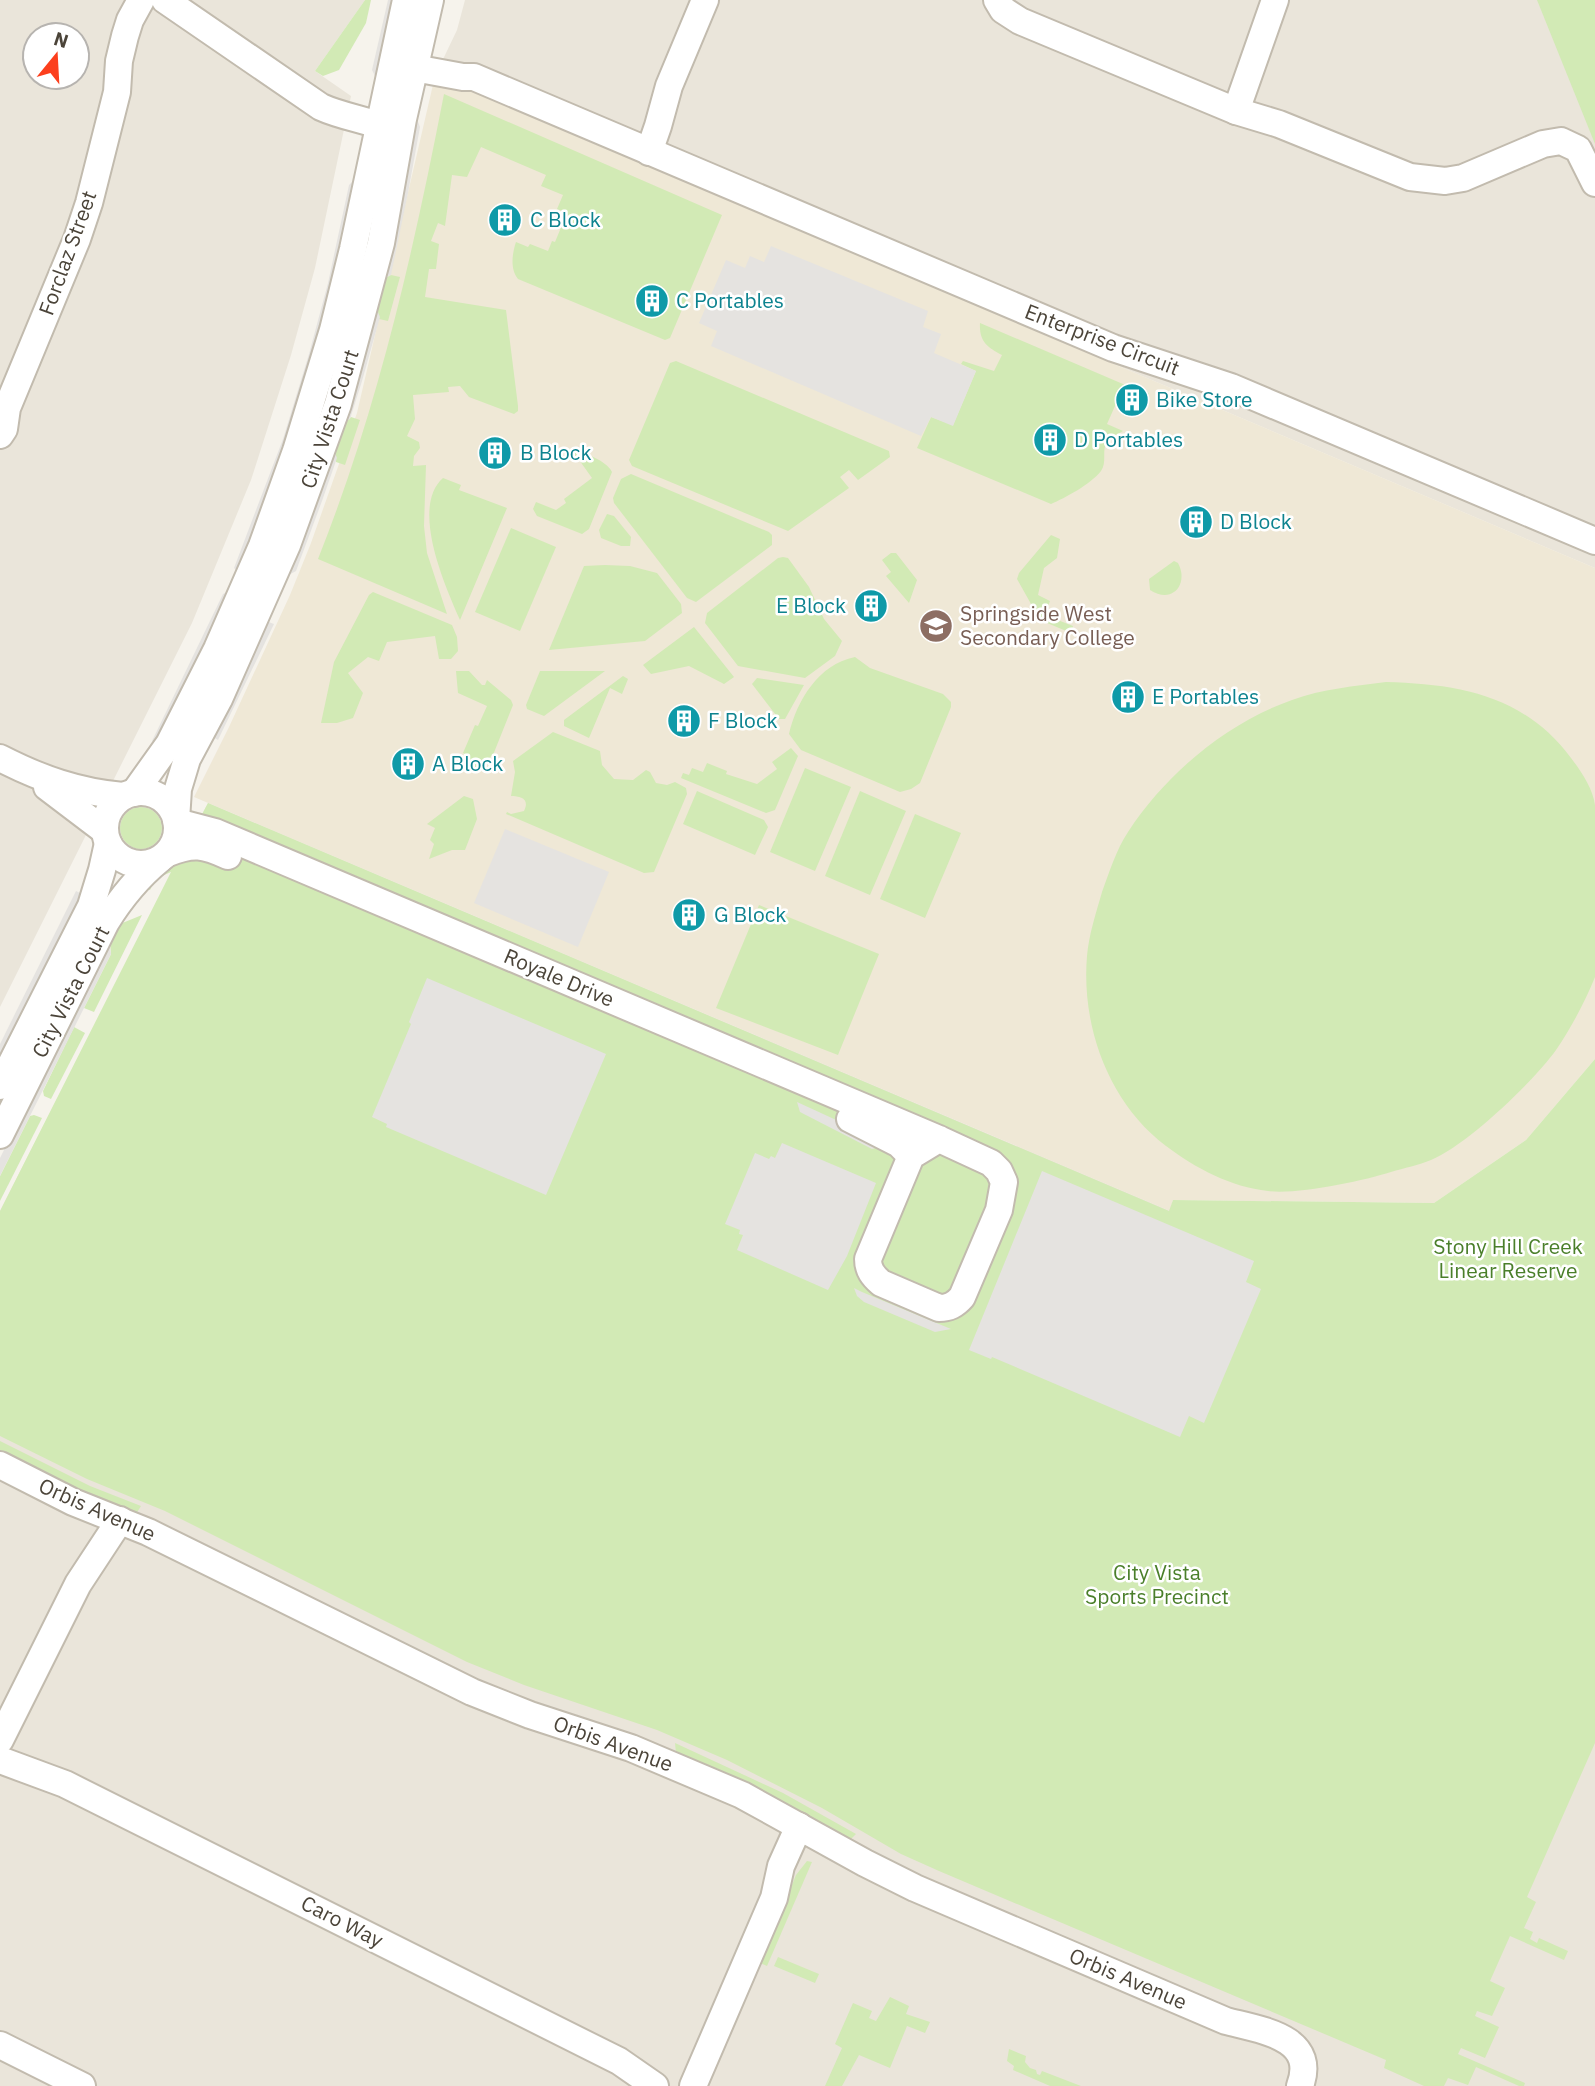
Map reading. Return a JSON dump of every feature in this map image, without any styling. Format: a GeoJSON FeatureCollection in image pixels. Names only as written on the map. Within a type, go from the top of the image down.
{"type":"FeatureCollection","features":[{"type":"Feature","properties":{"kind":"street"},"geometry":{"type":"LineString","coordinates":[[158,0],[321,107],[385,133]]}},
{"type":"Feature","properties":{"kind":"street","name":"Forclaz Street"},"geometry":{"type":"LineString","coordinates":[[0,435],[4,429],[3,412],[77,239],[117,93],[143,25],[158,0]]}},
{"type":"Feature","properties":{"kind":"street","name":"City Vista Court"},"geometry":{"type":"LineString","coordinates":[[176,821],[178,789],[187,759],[219,699],[287,545],[338,404],[372,281],[385,133],[406,0]]}},
{"type":"Feature","properties":{"kind":"street","name":"City Vista Court"},"geometry":{"type":"LineString","coordinates":[[129,794],[178,729],[217,649],[275,513],[333,330],[365,197],[385,133],[415,60],[430,0]]}},
{"type":"Feature","properties":{"kind":"street"},"geometry":{"type":"LineString","coordinates":[[642,149],[658,126],[669,86],[705,0]]}},
{"type":"Feature","properties":{"kind":"street"},"geometry":{"type":"LineString","coordinates":[[997,0],[1003,10],[1020,21],[1229,108],[1301,132],[1390,170],[1428,180],[1463,178],[1543,144],[1561,141],[1578,149],[1595,183]]}},
{"type":"Feature","properties":{"kind":"street"},"geometry":{"type":"LineString","coordinates":[[1229,108],[1273,4]]}},
{"type":"Feature","properties":{"kind":"street","name":"Enterprise Circuit"},"geometry":{"type":"LineString","coordinates":[[415,60],[474,77],[1114,348],[1231,387],[1595,541]]}},
{"type":"Feature","properties":{"kind":"street"},"geometry":{"type":"LineString","coordinates":[[8,762],[85,792],[156,795],[172,810],[176,821],[174,843],[163,856],[147,864],[124,860],[114,853],[106,837],[59,794],[8,762]]}},
{"type":"Feature","properties":{"kind":"street"},"geometry":{"type":"LineString","coordinates":[[106,837],[109,811],[129,794]]}},
{"type":"Feature","properties":{"kind":"street","name":"Royale Drive"},"geometry":{"type":"LineString","coordinates":[[163,856],[186,846],[201,845],[209,848],[844,1115],[899,1144],[911,1156],[872,1248],[868,1265],[874,1277],[888,1286],[939,1308],[951,1306],[962,1297],[999,1210],[1004,1182],[991,1163],[215,832],[176,821]]}},
{"type":"Feature","properties":{"kind":"street","name":"City Vista Court"},"geometry":{"type":"LineString","coordinates":[[0,1086],[91,906],[102,870],[106,837]]}},
{"type":"Feature","properties":{"kind":"street","name":"City Vista Court"},"geometry":{"type":"LineString","coordinates":[[0,1135],[106,922],[132,885],[163,856]]}},
{"type":"Feature","properties":{"kind":"street"},"geometry":{"type":"LineString","coordinates":[[911,1156],[939,1139]]}},
{"type":"Feature","properties":{"kind":"street","name":"Orbis Avenue"},"geometry":{"type":"LineString","coordinates":[[0,1465],[171,1543],[472,1692],[659,1759],[742,1796],[915,1888],[1226,2021],[1272,2048],[1285,2059],[1289,2072],[1287,2086]]}},
{"type":"Feature","properties":{"kind":"street"},"geometry":{"type":"LineString","coordinates":[[0,1740],[110,1517]]}},
{"type":"Feature","properties":{"kind":"street","name":"Caro Way"},"geometry":{"type":"LineString","coordinates":[[0,1740],[65,1784]]}},
{"type":"Feature","properties":{"kind":"street","name":"Caro Way"},"geometry":{"type":"LineString","coordinates":[[0,1760],[65,1784],[619,2061],[693,2086]]}},
{"type":"Feature","properties":{"kind":"street"},"geometry":{"type":"LineString","coordinates":[[693,2086],[774,1898],[808,1831]]}},
{"type":"Feature","properties":{"kind":"street","name":"Orbis Avenue"},"geometry":{"type":"LineString","coordinates":[[1226,2021],[1264,2030],[1295,2047],[1304,2060],[1305,2068],[1300,2086]]}},
{"type":"Feature","properties":{"kind":"street"},"geometry":{"type":"LineString","coordinates":[[0,2045],[82,2086]]}},
{"type":"Feature","properties":{"kind":"street","name":"Caro Way"},"geometry":{"type":"LineString","coordinates":[[619,2061],[655,2086]]}},
{"type":"Feature","properties":{"kind":"shaded area"},"geometry":{"type":"Polygon","coordinates":[[[0,0],[365,0],[315,71],[351,96],[315,268],[291,355],[251,480],[192,623],[0,1007],[0,0]]]}},
{"type":"Feature","properties":{"kind":"shaded area"},"geometry":{"type":"Polygon","coordinates":[[[388,0],[395,0],[377,80],[372,70],[388,0]]]}},
{"type":"Feature","properties":{"kind":"shaded area"},"geometry":{"type":"Polygon","coordinates":[[[465,0],[1595,0],[1595,568],[435,76],[457,30],[465,0]]]}},
{"type":"Feature","properties":{"kind":"shaded area","name":"Springside West Secondary College"},"geometry":{"type":"Polygon","coordinates":[[[435,76],[1595,568],[1595,1059],[1526,1140],[1434,1203],[1173,1200],[1170,1211],[194,797],[290,595],[357,413],[435,76]]]}},
{"type":"Feature","properties":{"kind":"shaded area"},"geometry":{"type":"Polygon","coordinates":[[[414,111],[420,127],[408,193],[391,275],[381,280],[414,111]]]}},
{"type":"Feature","properties":{"kind":"shaded area"},"geometry":{"type":"Polygon","coordinates":[[[359,175],[315,360],[239,573],[234,568],[283,439],[309,354],[328,283],[349,185],[359,175]]]}},
{"type":"Feature","properties":{"kind":"shaded area"},"geometry":{"type":"Polygon","coordinates":[[[771,246],[928,311],[923,327],[941,334],[934,353],[976,371],[953,426],[931,417],[921,436],[711,346],[717,331],[699,323],[726,260],[745,268],[750,256],[764,262],[771,246]]]}},
{"type":"Feature","properties":{"kind":"shaded area"},"geometry":{"type":"Polygon","coordinates":[[[375,305],[380,317],[362,381],[350,419],[341,424],[375,305]]]}},
{"type":"Feature","properties":{"kind":"shaded area"},"geometry":{"type":"Polygon","coordinates":[[[333,448],[337,458],[296,571],[285,577],[333,448]]]}},
{"type":"Feature","properties":{"kind":"shaded area"},"geometry":{"type":"Polygon","coordinates":[[[232,590],[157,744],[152,741],[223,594],[232,590]]]}},
{"type":"Feature","properties":{"kind":"shaded area"},"geometry":{"type":"Polygon","coordinates":[[[266,621],[274,624],[218,740],[211,736],[266,621]]]}},
{"type":"Feature","properties":{"kind":"shaded area","name":"City Vista Sports Precinct"},"geometry":{"type":"Polygon","coordinates":[[[208,803],[1595,1391],[1595,2086],[0,2086],[0,1211],[208,803]]]}},
{"type":"Feature","properties":{"kind":"shaded area"},"geometry":{"type":"Polygon","coordinates":[[[505,829],[609,872],[578,947],[474,903],[505,829]]]}},
{"type":"Feature","properties":{"kind":"shaded area"},"geometry":{"type":"Polygon","coordinates":[[[76,891],[84,895],[0,1062],[0,1044],[76,891]]]}},
{"type":"Feature","properties":{"kind":"shaded area"},"geometry":{"type":"Polygon","coordinates":[[[109,940],[111,954],[0,1176],[0,1158],[109,940]]]}},
{"type":"Feature","properties":{"kind":"shaded area"},"geometry":{"type":"Polygon","coordinates":[[[427,978],[606,1054],[546,1195],[386,1127],[387,1124],[372,1117],[427,978]]]}},
{"type":"Feature","properties":{"kind":"shaded area"},"geometry":{"type":"Polygon","coordinates":[[[797,1102],[858,1130],[882,1146],[872,1149],[800,1112],[797,1102]]]}},
{"type":"Feature","properties":{"kind":"shaded area"},"geometry":{"type":"Polygon","coordinates":[[[782,1143],[876,1183],[847,1256],[828,1290],[737,1250],[743,1235],[739,1234],[740,1230],[725,1224],[755,1153],[769,1159],[771,1156],[775,1158],[782,1143]]]}},
{"type":"Feature","properties":{"kind":"shaded area"},"geometry":{"type":"Polygon","coordinates":[[[1042,1171],[1254,1261],[1246,1282],[1261,1289],[1204,1423],[1189,1416],[1180,1437],[992,1357],[991,1359],[969,1350],[1042,1171]]]}},
{"type":"Feature","properties":{"kind":"shaded area"},"geometry":{"type":"Polygon","coordinates":[[[854,1288],[951,1329],[935,1332],[864,1302],[857,1296],[854,1288]]]}},
{"type":"Feature","properties":{"kind":"green space"},"geometry":{"type":"Polygon","coordinates":[[[365,0],[371,0],[366,23],[339,70],[323,76],[315,71],[365,0]]]}},
{"type":"Feature","properties":{"kind":"green space"},"geometry":{"type":"Polygon","coordinates":[[[1537,0],[1595,0],[1595,144],[1537,0]]]}},
{"type":"Feature","properties":{"kind":"green space"},"geometry":{"type":"Polygon","coordinates":[[[444,94],[722,215],[670,338],[665,340],[518,279],[512,261],[516,242],[548,251],[552,241],[555,242],[567,213],[557,209],[563,195],[541,186],[546,175],[481,147],[467,177],[452,175],[445,226],[438,223],[431,241],[439,244],[436,269],[429,269],[425,297],[506,310],[518,411],[514,414],[469,397],[460,386],[448,387],[449,392],[413,395],[415,419],[407,436],[419,442],[420,448],[414,456],[413,466],[426,465],[424,526],[427,553],[447,614],[318,559],[359,445],[392,330],[420,213],[444,94]]]}},
{"type":"Feature","properties":{"kind":"green space"},"geometry":{"type":"Polygon","coordinates":[[[391,275],[400,277],[388,321],[379,319],[375,305],[381,280],[391,275]]]}},
{"type":"Feature","properties":{"kind":"green space"},"geometry":{"type":"Polygon","coordinates":[[[980,323],[1149,393],[1147,397],[1123,388],[1107,424],[1123,431],[1106,444],[1101,471],[1084,486],[1051,504],[917,448],[931,417],[953,425],[976,371],[961,364],[963,361],[994,371],[1002,355],[985,343],[980,323]]]}},
{"type":"Feature","properties":{"kind":"green space"},"geometry":{"type":"Polygon","coordinates":[[[676,361],[889,451],[890,457],[858,480],[849,470],[840,477],[849,488],[788,531],[632,466],[629,460],[670,363],[676,361]]]}},
{"type":"Feature","properties":{"kind":"green space"},"geometry":{"type":"Polygon","coordinates":[[[351,417],[360,420],[345,465],[336,462],[335,441],[339,429],[351,417]]]}},
{"type":"Feature","properties":{"kind":"green space"},"geometry":{"type":"Polygon","coordinates":[[[562,448],[597,459],[612,472],[589,529],[582,534],[537,516],[533,509],[536,502],[556,510],[566,503],[564,499],[592,478],[577,457],[572,461],[562,448]]]}},
{"type":"Feature","properties":{"kind":"green space"},"geometry":{"type":"Polygon","coordinates":[[[631,474],[769,532],[772,535],[772,545],[696,602],[687,598],[614,503],[613,498],[621,479],[631,474]]]}},
{"type":"Feature","properties":{"kind":"green space"},"geometry":{"type":"Polygon","coordinates":[[[443,478],[461,485],[459,490],[507,508],[460,620],[439,568],[430,527],[434,491],[443,478]]]}},
{"type":"Feature","properties":{"kind":"green space"},"geometry":{"type":"Polygon","coordinates":[[[607,514],[614,516],[631,537],[630,546],[621,546],[601,538],[599,530],[607,514]]]}},
{"type":"Feature","properties":{"kind":"green space"},"geometry":{"type":"Polygon","coordinates":[[[511,528],[556,547],[520,631],[475,612],[511,528]]]}},
{"type":"Feature","properties":{"kind":"green space"},"geometry":{"type":"Polygon","coordinates":[[[1051,535],[1060,539],[1057,558],[1044,568],[1038,595],[1050,601],[1045,615],[1073,626],[1071,633],[1040,620],[1017,579],[1051,535]]]}},
{"type":"Feature","properties":{"kind":"green space"},"geometry":{"type":"Polygon","coordinates":[[[891,553],[896,553],[917,580],[909,603],[886,576],[891,572],[882,560],[891,553]]]}},
{"type":"Feature","properties":{"kind":"green space"},"geometry":{"type":"Polygon","coordinates":[[[778,558],[788,558],[809,587],[824,619],[842,641],[835,656],[805,678],[738,666],[705,623],[707,613],[778,558]]]}},
{"type":"Feature","properties":{"kind":"green space"},"geometry":{"type":"Polygon","coordinates":[[[1174,561],[1178,563],[1181,571],[1177,590],[1166,595],[1150,590],[1149,579],[1174,561]]]}},
{"type":"Feature","properties":{"kind":"green space"},"geometry":{"type":"Polygon","coordinates":[[[584,566],[630,566],[657,573],[681,604],[682,613],[645,641],[549,650],[584,566]]]}},
{"type":"Feature","properties":{"kind":"green space"},"geometry":{"type":"Polygon","coordinates":[[[373,592],[452,625],[457,637],[458,651],[451,659],[439,659],[435,636],[387,642],[379,661],[368,657],[348,673],[363,693],[353,718],[337,723],[321,723],[334,662],[373,592]]]}},
{"type":"Feature","properties":{"kind":"green space"},"geometry":{"type":"Polygon","coordinates":[[[694,627],[734,677],[724,684],[689,666],[651,674],[643,665],[694,627]]]}},
{"type":"Feature","properties":{"kind":"green space"},"geometry":{"type":"Polygon","coordinates":[[[855,657],[870,668],[943,694],[951,702],[920,783],[911,789],[900,792],[801,750],[789,734],[811,685],[831,667],[855,657]]]}},
{"type":"Feature","properties":{"kind":"green space"},"geometry":{"type":"Polygon","coordinates":[[[456,671],[469,671],[482,685],[485,685],[487,680],[511,700],[513,705],[493,755],[470,773],[461,769],[467,755],[463,753],[487,706],[458,693],[456,671]]]}},
{"type":"Feature","properties":{"kind":"green space"},"geometry":{"type":"Polygon","coordinates":[[[540,671],[605,671],[544,716],[527,709],[526,705],[540,671]]]}},
{"type":"Feature","properties":{"kind":"green space"},"geometry":{"type":"Polygon","coordinates":[[[623,676],[628,679],[622,694],[610,688],[589,738],[564,726],[564,720],[623,676]]]}},
{"type":"Feature","properties":{"kind":"green space"},"geometry":{"type":"Polygon","coordinates":[[[757,678],[804,685],[785,719],[779,719],[752,684],[757,678]]]}},
{"type":"Feature","properties":{"kind":"green space"},"geometry":{"type":"Polygon","coordinates":[[[1386,682],[1439,686],[1488,697],[1533,720],[1553,737],[1575,763],[1589,787],[1595,805],[1595,977],[1572,1024],[1546,1063],[1516,1095],[1446,1152],[1416,1165],[1330,1186],[1280,1192],[1254,1189],[1201,1169],[1166,1146],[1146,1128],[1114,1086],[1094,1036],[1086,983],[1087,956],[1097,908],[1113,862],[1128,832],[1160,790],[1200,753],[1244,722],[1292,700],[1327,691],[1386,682]]]}},
{"type":"Feature","properties":{"kind":"green space"},"geometry":{"type":"Polygon","coordinates":[[[553,732],[600,751],[602,765],[614,779],[633,780],[646,770],[656,783],[667,785],[675,782],[686,788],[687,794],[654,872],[644,873],[506,814],[524,811],[526,807],[524,799],[511,796],[515,772],[513,761],[553,732]]]}},
{"type":"Feature","properties":{"kind":"green space"},"geometry":{"type":"Polygon","coordinates":[[[791,748],[798,756],[775,810],[766,813],[681,778],[683,773],[689,775],[692,768],[703,772],[707,763],[727,771],[726,774],[757,784],[777,769],[772,762],[791,748]]]}},
{"type":"Feature","properties":{"kind":"green space"},"geometry":{"type":"Polygon","coordinates":[[[805,768],[851,787],[815,871],[770,852],[805,768]]]}},
{"type":"Feature","properties":{"kind":"green space"},"geometry":{"type":"Polygon","coordinates":[[[697,791],[764,820],[768,827],[755,855],[683,824],[697,791]]]}},
{"type":"Feature","properties":{"kind":"green space"},"geometry":{"type":"Polygon","coordinates":[[[860,791],[906,811],[870,895],[825,876],[860,791]]]}},
{"type":"Feature","properties":{"kind":"green space"},"geometry":{"type":"Polygon","coordinates":[[[464,796],[473,799],[477,819],[465,850],[452,850],[429,859],[434,844],[430,840],[435,828],[427,824],[464,796]]]}},
{"type":"Feature","properties":{"kind":"green space","name":"City Vista Sports Precinct"},"geometry":{"type":"Polygon","coordinates":[[[208,803],[1169,1211],[1173,1200],[1434,1203],[1526,1140],[1595,1059],[1595,1743],[1527,1897],[1536,1902],[1524,1928],[1533,1932],[1530,1939],[1537,1943],[1539,1938],[1568,1951],[1564,1960],[1510,1936],[1490,1981],[1505,1988],[1492,2016],[1477,2011],[1475,2016],[1499,2027],[1485,2058],[1461,2048],[1458,2054],[1525,2083],[1524,2086],[1476,2067],[1468,2085],[1448,2078],[1444,2086],[1424,2086],[1384,2068],[1386,2060],[901,1854],[822,1808],[727,1760],[657,1730],[524,1685],[467,1662],[165,1511],[87,1479],[0,1436],[0,1211],[171,872],[155,879],[150,890],[144,888],[178,859],[208,803]]]}},
{"type":"Feature","properties":{"kind":"green space"},"geometry":{"type":"Polygon","coordinates":[[[141,807],[156,813],[162,828],[156,843],[141,849],[126,843],[120,828],[126,813],[141,807]]]}},
{"type":"Feature","properties":{"kind":"green space"},"geometry":{"type":"Polygon","coordinates":[[[915,814],[961,833],[925,918],[880,899],[915,814]]]}},
{"type":"Feature","properties":{"kind":"green space"},"geometry":{"type":"Polygon","coordinates":[[[759,905],[879,954],[838,1055],[716,1008],[759,905]]]}},
{"type":"Feature","properties":{"kind":"green space"},"geometry":{"type":"Polygon","coordinates":[[[142,915],[94,1012],[84,1008],[111,954],[110,943],[115,930],[120,924],[142,915]]]}},
{"type":"Feature","properties":{"kind":"green space"},"geometry":{"type":"Polygon","coordinates":[[[74,1027],[85,1033],[51,1099],[44,1096],[43,1091],[74,1027]]]}},
{"type":"Feature","properties":{"kind":"green space"},"geometry":{"type":"Polygon","coordinates":[[[30,1116],[42,1118],[0,1201],[0,1176],[30,1116]]]}},
{"type":"Feature","properties":{"kind":"green space"},"geometry":{"type":"Polygon","coordinates":[[[0,1441],[90,1486],[141,1506],[136,1514],[81,1492],[0,1452],[0,1441]]]}},
{"type":"Feature","properties":{"kind":"green space"},"geometry":{"type":"Polygon","coordinates":[[[675,1743],[783,1793],[856,1834],[849,1841],[676,1753],[675,1743]]]}},
{"type":"Feature","properties":{"kind":"green space"},"geometry":{"type":"Polygon","coordinates":[[[807,1861],[812,1862],[767,1966],[760,1963],[796,1875],[807,1861]]]}},
{"type":"Feature","properties":{"kind":"green space"},"geometry":{"type":"Polygon","coordinates":[[[778,1957],[819,1974],[815,1983],[774,1966],[778,1957]]]}},
{"type":"Feature","properties":{"kind":"green space"},"geometry":{"type":"Polygon","coordinates":[[[890,1997],[909,2006],[906,2014],[930,2022],[925,2033],[907,2026],[890,2068],[859,2055],[842,2086],[825,2086],[842,2048],[835,2044],[853,2003],[872,2011],[869,2018],[876,2021],[890,1997]]]}},
{"type":"Feature","properties":{"kind":"green space"},"geometry":{"type":"Polygon","coordinates":[[[1009,2049],[1026,2056],[1025,2062],[1036,2070],[1037,2074],[1040,2075],[1042,2071],[1081,2086],[1050,2086],[1013,2070],[1014,2066],[1007,2061],[1009,2049]]]}},
{"type":"Feature","properties":{"kind":"place","name":"C Block"},"geometry":{"type":"Point","coordinates":[505,220]}},
{"type":"Feature","properties":{"kind":"place","name":"C Portables"},"geometry":{"type":"Point","coordinates":[652,301]}},
{"type":"Feature","properties":{"kind":"place","name":"Bike Store"},"geometry":{"type":"Point","coordinates":[1132,400]}},
{"type":"Feature","properties":{"kind":"place","name":"D Portables"},"geometry":{"type":"Point","coordinates":[1050,440]}},
{"type":"Feature","properties":{"kind":"place","name":"B Block"},"geometry":{"type":"Point","coordinates":[495,453]}},
{"type":"Feature","properties":{"kind":"place","name":"D Block"},"geometry":{"type":"Point","coordinates":[1196,522]}},
{"type":"Feature","properties":{"kind":"place","name":"E Block"},"geometry":{"type":"Point","coordinates":[871,606]}},
{"type":"Feature","properties":{"kind":"place","name":"Springside West Secondary College"},"geometry":{"type":"Point","coordinates":[936,626]}},
{"type":"Feature","properties":{"kind":"place","name":"E Portables"},"geometry":{"type":"Point","coordinates":[1128,697]}},
{"type":"Feature","properties":{"kind":"place","name":"F Block"},"geometry":{"type":"Point","coordinates":[684,721]}},
{"type":"Feature","properties":{"kind":"place","name":"A Block"},"geometry":{"type":"Point","coordinates":[408,764]}},
{"type":"Feature","properties":{"kind":"place","name":"G Block"},"geometry":{"type":"Point","coordinates":[689,915]}},
{"type":"Feature","properties":{"kind":"park label","name":"Stony Hill Creek Linear Reserve"},"geometry":{"type":"Point","coordinates":[1508,1259]}}]}
